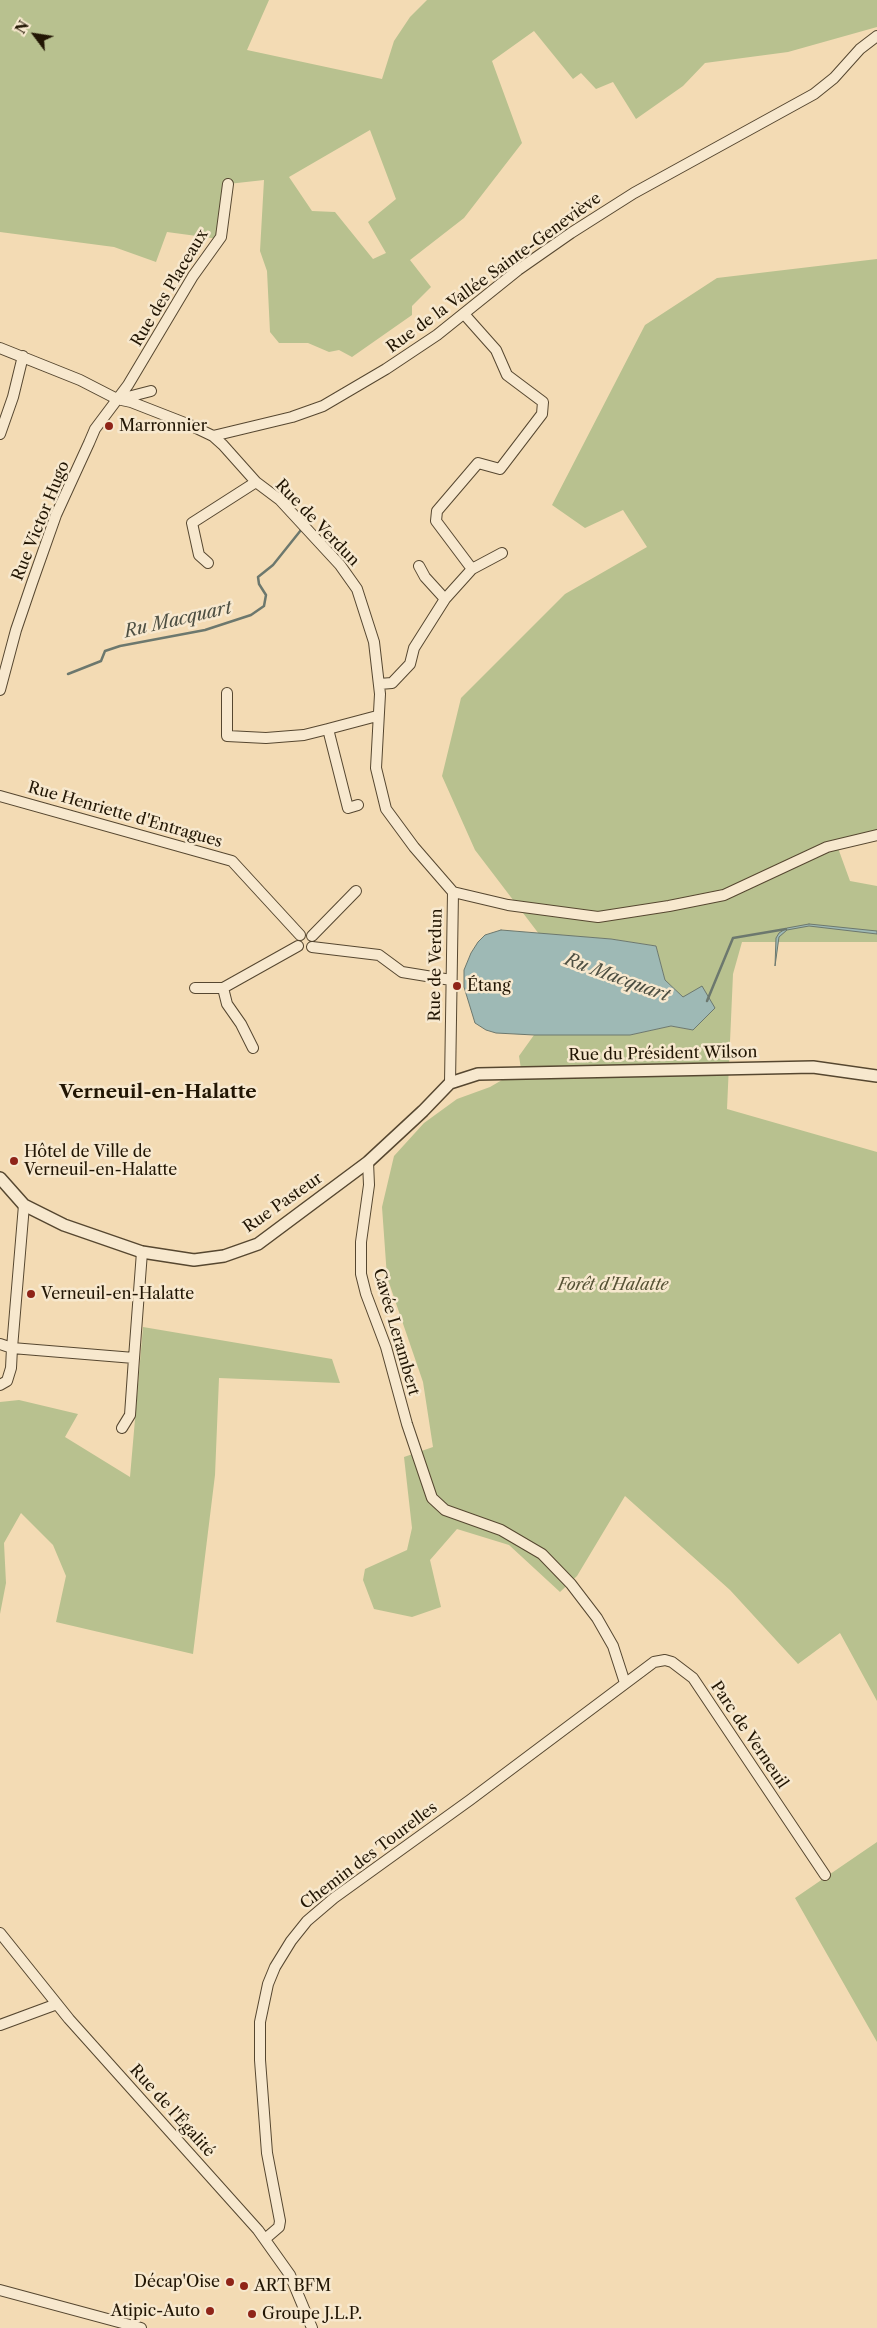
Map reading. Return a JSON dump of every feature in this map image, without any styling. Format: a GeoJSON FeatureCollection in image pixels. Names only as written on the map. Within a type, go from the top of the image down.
{"type":"FeatureCollection","features":[{"type":"Feature","properties":{"kind":"street","name":"Rue de la Vallée Sainte-Geneviève"},"geometry":{"type":"LineString","coordinates":[[213,436],[292,417],[323,406],[386,369],[464,314],[533,260],[634,193],[814,94],[834,78],[860,49],[877,36]]}},
{"type":"Feature","properties":{"kind":"street","name":"Rue des Placeaux"},"geometry":{"type":"LineString","coordinates":[[117,400],[157,340],[198,268],[221,237],[228,184]]}},
{"type":"Feature","properties":{"kind":"street"},"geometry":{"type":"LineString","coordinates":[[464,314],[496,350],[507,375],[543,402],[542,414],[500,469],[478,463],[437,511],[436,521],[472,569]]}},
{"type":"Feature","properties":{"kind":"street","name":"Rue de Verdun"},"geometry":{"type":"LineString","coordinates":[[0,348],[80,380],[117,400],[131,402],[213,436],[256,482],[280,500],[340,565],[358,589],[374,642],[379,684],[376,768],[386,810],[453,892],[450,1083]]}},
{"type":"Feature","properties":{"kind":"street"},"geometry":{"type":"LineString","coordinates":[[0,434],[13,396],[23,356]]}},
{"type":"Feature","properties":{"kind":"street"},"geometry":{"type":"LineString","coordinates":[[117,400],[151,391]]}},
{"type":"Feature","properties":{"kind":"street","name":"Rue Victor Hugo"},"geometry":{"type":"LineString","coordinates":[[0,690],[16,630],[56,515],[95,429],[117,400]]}},
{"type":"Feature","properties":{"kind":"street"},"geometry":{"type":"LineString","coordinates":[[208,563],[199,555],[192,523],[256,482]]}},
{"type":"Feature","properties":{"kind":"street"},"geometry":{"type":"LineString","coordinates":[[379,684],[392,683],[410,664],[414,648],[445,599],[472,569],[502,553]]}},
{"type":"Feature","properties":{"kind":"street"},"geometry":{"type":"LineString","coordinates":[[419,566],[425,577],[445,599]]}},
{"type":"Feature","properties":{"kind":"street"},"geometry":{"type":"LineString","coordinates":[[227,693],[227,736],[266,738],[304,735],[378,716]]}},
{"type":"Feature","properties":{"kind":"street"},"geometry":{"type":"LineString","coordinates":[[328,729],[348,808],[358,805]]}},
{"type":"Feature","properties":{"kind":"street","name":"Rue Henriette d'Entragues"},"geometry":{"type":"LineString","coordinates":[[0,796],[232,861],[300,935]]}},
{"type":"Feature","properties":{"kind":"street"},"geometry":{"type":"LineString","coordinates":[[453,892],[508,905],[598,917],[669,906],[724,894],[827,847],[877,834]]}},
{"type":"Feature","properties":{"kind":"street"},"geometry":{"type":"LineString","coordinates":[[312,936],[356,891]]}},
{"type":"Feature","properties":{"kind":"street"},"geometry":{"type":"LineString","coordinates":[[312,947],[314,942],[312,936],[307,933],[300,935],[297,939],[298,946],[305,951],[312,947],[379,955],[402,972],[451,980]]}},
{"type":"Feature","properties":{"kind":"street"},"geometry":{"type":"LineString","coordinates":[[195,988],[223,988],[298,946]]}},
{"type":"Feature","properties":{"kind":"street"},"geometry":{"type":"LineString","coordinates":[[223,988],[227,1004],[242,1024],[253,1048]]}},
{"type":"Feature","properties":{"kind":"street","name":"Rue du Président Wilson"},"geometry":{"type":"LineString","coordinates":[[450,1083],[478,1074],[813,1067],[877,1076]]}},
{"type":"Feature","properties":{"kind":"street","name":"Rue Pasteur"},"geometry":{"type":"LineString","coordinates":[[0,1178],[24,1205],[90,1236],[142,1252],[194,1260],[240,1251],[258,1244],[368,1162],[450,1083]]}},
{"type":"Feature","properties":{"kind":"street","name":"Cavée Lerambert"},"geometry":{"type":"LineString","coordinates":[[368,1162],[369,1186],[361,1248],[361,1274],[366,1294],[386,1347],[407,1424],[428,1489],[436,1504],[456,1515],[501,1530],[542,1554],[571,1584],[597,1618],[613,1646],[625,1683]]}},
{"type":"Feature","properties":{"kind":"street"},"geometry":{"type":"LineString","coordinates":[[0,1385],[7,1381],[11,1368],[24,1205]]}},
{"type":"Feature","properties":{"kind":"street"},"geometry":{"type":"LineString","coordinates":[[122,1428],[130,1414],[142,1252]]}},
{"type":"Feature","properties":{"kind":"street"},"geometry":{"type":"LineString","coordinates":[[0,1344],[12,1348],[134,1358]]}},
{"type":"Feature","properties":{"kind":"street","name":"Parc de Verneuil"},"geometry":{"type":"LineString","coordinates":[[625,1683],[654,1662],[665,1660],[672,1662],[687,1672],[825,1875]]}},
{"type":"Feature","properties":{"kind":"street","name":"Chemin des Tourelles"},"geometry":{"type":"LineString","coordinates":[[265,2239],[279,2227],[280,2221],[267,2153],[260,2060],[260,2022],[268,1984],[287,1946],[308,1921],[334,1898],[470,1800],[625,1683]]}},
{"type":"Feature","properties":{"kind":"street","name":"Rue de l'Égalité"},"geometry":{"type":"LineString","coordinates":[[0,1933],[57,2004],[265,2239],[290,2275],[310,2324]]}},
{"type":"Feature","properties":{"kind":"street"},"geometry":{"type":"LineString","coordinates":[[0,2024],[57,2004]]}},
{"type":"Feature","properties":{"kind":"street"},"geometry":{"type":"LineString","coordinates":[[0,2290],[141,2328]]}},
{"type":"Feature","properties":{"kind":"green space"},"geometry":{"type":"Polygon","coordinates":[[[0,0],[269,0],[247,50],[382,79],[394,41],[410,17],[427,0],[877,0],[877,27],[788,52],[705,63],[683,86],[636,119],[613,82],[596,89],[581,73],[573,79],[534,31],[492,61],[522,143],[464,218],[410,260],[431,287],[412,306],[412,315],[352,357],[339,350],[329,352],[308,343],[279,343],[270,332],[267,271],[260,251],[264,180],[228,184],[219,239],[167,232],[156,262],[114,247],[0,232],[0,0]],[[370,130],[289,177],[312,211],[335,212],[373,259],[386,253],[368,222],[396,199],[370,130]]]}},
{"type":"Feature","properties":{"kind":"green space","name":"Forêt d'Halatte"},"geometry":{"type":"Polygon","coordinates":[[[877,259],[877,831],[838,848],[850,881],[877,886],[877,942],[742,942],[733,974],[727,1109],[877,1152],[877,1701],[840,1633],[798,1664],[730,1590],[625,1496],[577,1576],[560,1592],[509,1545],[457,1529],[430,1560],[441,1607],[412,1617],[374,1609],[363,1580],[365,1569],[407,1550],[412,1528],[404,1457],[433,1447],[423,1382],[387,1277],[382,1207],[394,1156],[424,1123],[457,1099],[490,1087],[521,1069],[519,1056],[534,1035],[630,1035],[671,1026],[693,1030],[683,997],[665,980],[656,946],[611,939],[539,934],[475,850],[442,776],[461,698],[565,594],[647,547],[623,510],[585,528],[552,505],[645,325],[717,278],[877,259]]]}},
{"type":"Feature","properties":{"kind":"green space"},"geometry":{"type":"Polygon","coordinates":[[[143,1327],[332,1359],[340,1383],[219,1378],[215,1475],[193,1654],[56,1622],[66,1576],[53,1545],[21,1513],[4,1543],[6,1583],[0,1614],[0,1402],[19,1400],[78,1414],[65,1437],[130,1477],[143,1327]]]}},
{"type":"Feature","properties":{"kind":"green space"},"geometry":{"type":"Polygon","coordinates":[[[877,1842],[877,2042],[795,1898],[877,1842]]]}},
{"type":"Feature","properties":{"kind":"water"},"geometry":{"type":"Polygon","coordinates":[[[809,924],[877,931],[877,934],[809,926],[787,930],[779,937],[775,966],[776,938],[779,933],[787,928],[809,924]]]}},
{"type":"Feature","properties":{"kind":"water"},"geometry":{"type":"Polygon","coordinates":[[[501,930],[611,939],[656,946],[665,980],[683,997],[702,986],[715,1008],[693,1030],[671,1026],[630,1035],[534,1035],[496,1033],[486,1030],[475,1023],[464,987],[464,970],[478,942],[485,935],[501,930]]]}},
{"type":"Feature","properties":{"kind":"waterway","name":"Ru Macquart"},"geometry":{"type":"LineString","coordinates":[[68,674],[101,661],[105,651],[120,646],[205,630],[251,615],[264,606],[266,595],[259,584],[258,577],[273,565],[301,530]]}},
{"type":"Feature","properties":{"kind":"waterway","name":"Ru Macquart"},"geometry":{"type":"LineString","coordinates":[[707,1001],[733,938],[786,929]]}},
{"type":"Feature","properties":{"kind":"place","name":"Marronnier"},"geometry":{"type":"Point","coordinates":[109,426]}},
{"type":"Feature","properties":{"kind":"place","name":"Étang"},"geometry":{"type":"Point","coordinates":[457,986]}},
{"type":"Feature","properties":{"kind":"place","name":"Hôtel de Ville de Verneuil-en-Halatte"},"geometry":{"type":"Point","coordinates":[14,1161]}},
{"type":"Feature","properties":{"kind":"place","name":"Verneuil-en-Halatte"},"geometry":{"type":"Point","coordinates":[31,1294]}},
{"type":"Feature","properties":{"kind":"place","name":"Décap'Oise"},"geometry":{"type":"Point","coordinates":[230,2282]}},
{"type":"Feature","properties":{"kind":"place","name":"ART BFM"},"geometry":{"type":"Point","coordinates":[244,2286]}},
{"type":"Feature","properties":{"kind":"place","name":"Atipic-Auto"},"geometry":{"type":"Point","coordinates":[210,2311]}},
{"type":"Feature","properties":{"kind":"place","name":"Groupe J.L.P."},"geometry":{"type":"Point","coordinates":[252,2314]}},
{"type":"Feature","properties":{"kind":"district","name":"Verneuil-en-Halatte"},"geometry":{"type":"Point","coordinates":[158,1093]}}]}
